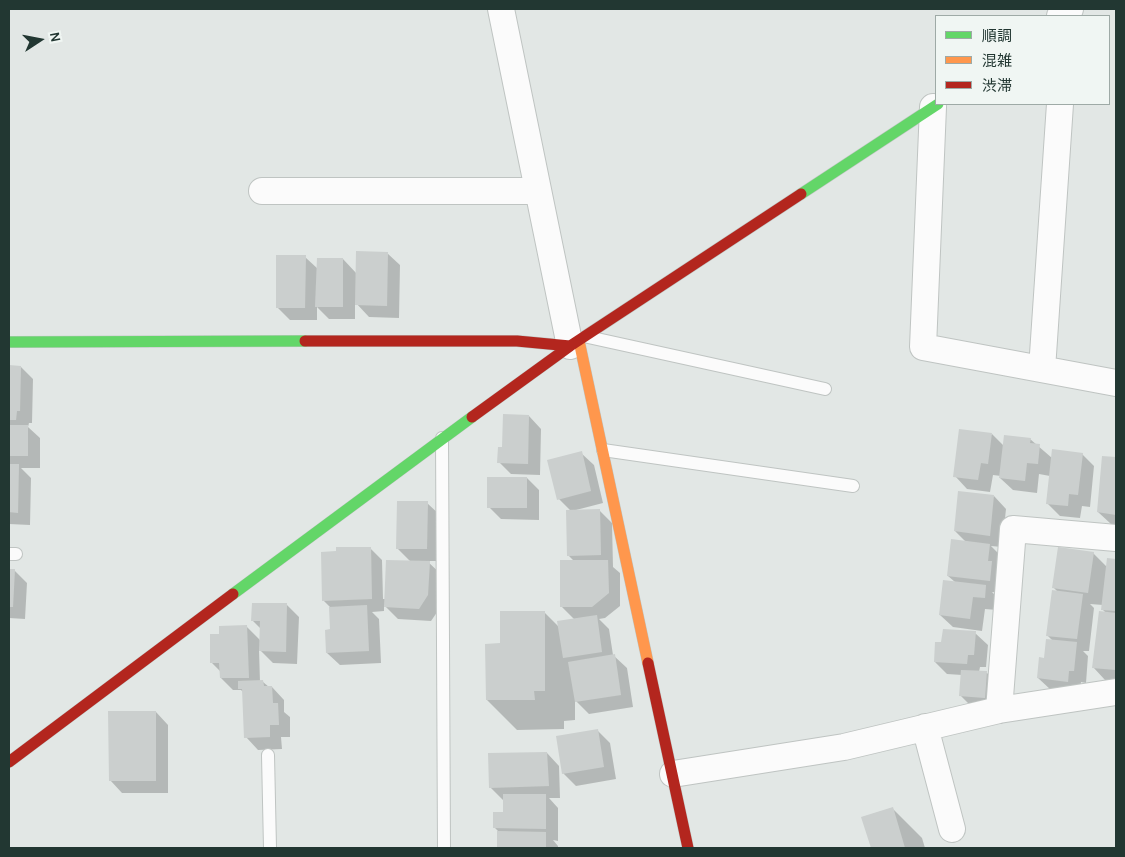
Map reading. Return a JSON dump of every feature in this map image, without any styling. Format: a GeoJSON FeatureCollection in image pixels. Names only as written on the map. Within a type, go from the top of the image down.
{"type":"FeatureCollection","features":[{"type":"Feature","properties":{"kind":"street"},"geometry":{"type":"LineString","coordinates":[[501,9],[538,190],[578,341],[688,848]]}},
{"type":"Feature","properties":{"kind":"street"},"geometry":{"type":"LineString","coordinates":[[1042,369],[1060,105]]}},
{"type":"Feature","properties":{"kind":"street"},"geometry":{"type":"LineString","coordinates":[[936,106],[923,347],[1116,383]]}},
{"type":"Feature","properties":{"kind":"street"},"geometry":{"type":"LineString","coordinates":[[9,762],[442,438],[578,341],[936,106]]}},
{"type":"Feature","properties":{"kind":"street"},"geometry":{"type":"LineString","coordinates":[[262,191],[538,190]]}},
{"type":"Feature","properties":{"kind":"street"},"geometry":{"type":"LineString","coordinates":[[9,342],[578,341]]}},
{"type":"Feature","properties":{"kind":"street"},"geometry":{"type":"LineString","coordinates":[[998,710],[1013,530],[1116,538]]}},
{"type":"Feature","properties":{"kind":"street"},"geometry":{"type":"LineString","coordinates":[[673,774],[844,747],[998,710],[1116,692]]}},
{"type":"Feature","properties":{"kind":"street"},"geometry":{"type":"LineString","coordinates":[[925,728],[952,829]]}},
{"type":"Feature","properties":{"kind":"lane"},"geometry":{"type":"LineString","coordinates":[[578,341],[826,389]]}},
{"type":"Feature","properties":{"kind":"lane"},"geometry":{"type":"LineString","coordinates":[[442,438],[444,848]]}},
{"type":"Feature","properties":{"kind":"lane"},"geometry":{"type":"LineString","coordinates":[[602,450],[853,486]]}},
{"type":"Feature","properties":{"kind":"lane"},"geometry":{"type":"LineString","coordinates":[[268,755],[270,848]]}},
{"type":"Feature","properties":{"kind":"building"},"geometry":{"type":"Polygon","coordinates":[[[356,251],[388,252],[387,306],[355,305],[356,251]]]}},
{"type":"Feature","properties":{"kind":"building"},"geometry":{"type":"Polygon","coordinates":[[[276,255],[306,255],[305,308],[276,308],[276,255]]]}},
{"type":"Feature","properties":{"kind":"building"},"geometry":{"type":"Polygon","coordinates":[[[317,258],[343,258],[343,307],[315,307],[317,258]]]}},
{"type":"Feature","properties":{"kind":"building"},"geometry":{"type":"Polygon","coordinates":[[[9,365],[21,366],[20,411],[17,411],[16,420],[9,420],[9,365]]]}},
{"type":"Feature","properties":{"kind":"building"},"geometry":{"type":"Polygon","coordinates":[[[503,414],[529,415],[528,464],[497,463],[498,447],[502,447],[503,414]]]}},
{"type":"Feature","properties":{"kind":"building"},"geometry":{"type":"Polygon","coordinates":[[[9,425],[28,425],[28,456],[9,456],[9,425]]]}},
{"type":"Feature","properties":{"kind":"building"},"geometry":{"type":"Polygon","coordinates":[[[959,429],[992,433],[988,464],[981,463],[978,480],[953,477],[959,429]]]}},
{"type":"Feature","properties":{"kind":"building"},"geometry":{"type":"Polygon","coordinates":[[[1004,435],[1031,438],[1030,443],[1040,444],[1038,464],[1027,463],[1025,481],[999,478],[1004,435]]]}},
{"type":"Feature","properties":{"kind":"building"},"geometry":{"type":"Polygon","coordinates":[[[1052,449],[1083,453],[1078,495],[1069,494],[1068,506],[1046,504],[1052,449]]]}},
{"type":"Feature","properties":{"kind":"building"},"geometry":{"type":"Polygon","coordinates":[[[582,451],[591,491],[557,500],[547,460],[582,451]]]}},
{"type":"Feature","properties":{"kind":"building"},"geometry":{"type":"Polygon","coordinates":[[[1102,456],[1116,457],[1116,515],[1097,512],[1102,456]]]}},
{"type":"Feature","properties":{"kind":"building"},"geometry":{"type":"Polygon","coordinates":[[[9,464],[19,464],[18,513],[9,512],[9,464]]]}},
{"type":"Feature","properties":{"kind":"building"},"geometry":{"type":"Polygon","coordinates":[[[487,477],[527,477],[527,508],[487,508],[487,477]]]}},
{"type":"Feature","properties":{"kind":"building"},"geometry":{"type":"Polygon","coordinates":[[[958,491],[994,495],[990,536],[954,531],[958,491]]]}},
{"type":"Feature","properties":{"kind":"building"},"geometry":{"type":"Polygon","coordinates":[[[397,501],[428,501],[427,549],[396,549],[397,501]]]}},
{"type":"Feature","properties":{"kind":"building"},"geometry":{"type":"Polygon","coordinates":[[[600,509],[601,555],[567,556],[566,510],[600,509]]]}},
{"type":"Feature","properties":{"kind":"building"},"geometry":{"type":"Polygon","coordinates":[[[951,539],[990,544],[988,561],[992,561],[990,581],[947,576],[951,539]]]}},
{"type":"Feature","properties":{"kind":"building"},"geometry":{"type":"Polygon","coordinates":[[[336,547],[371,547],[372,599],[322,601],[321,552],[336,551],[336,547]]]}},
{"type":"Feature","properties":{"kind":"building"},"geometry":{"type":"Polygon","coordinates":[[[1058,547],[1094,552],[1088,593],[1052,588],[1058,547]]]}},
{"type":"Feature","properties":{"kind":"building"},"geometry":{"type":"Polygon","coordinates":[[[1107,558],[1116,559],[1116,611],[1101,610],[1107,558]]]}},
{"type":"Feature","properties":{"kind":"building"},"geometry":{"type":"Polygon","coordinates":[[[386,560],[430,561],[428,595],[419,609],[384,607],[386,560]]]}},
{"type":"Feature","properties":{"kind":"building"},"geometry":{"type":"Polygon","coordinates":[[[560,560],[608,560],[609,593],[592,607],[560,607],[560,560]]]}},
{"type":"Feature","properties":{"kind":"building"},"geometry":{"type":"Polygon","coordinates":[[[9,569],[15,569],[13,607],[9,607],[9,569]]]}},
{"type":"Feature","properties":{"kind":"building"},"geometry":{"type":"Polygon","coordinates":[[[943,580],[986,585],[985,598],[973,597],[970,619],[939,615],[943,580]]]}},
{"type":"Feature","properties":{"kind":"building"},"geometry":{"type":"Polygon","coordinates":[[[1052,590],[1083,594],[1077,639],[1046,636],[1052,590]]]}},
{"type":"Feature","properties":{"kind":"building"},"geometry":{"type":"Polygon","coordinates":[[[252,603],[287,603],[286,652],[259,651],[260,621],[251,621],[252,603]]]}},
{"type":"Feature","properties":{"kind":"building"},"geometry":{"type":"Polygon","coordinates":[[[367,605],[369,651],[326,653],[325,630],[330,629],[329,607],[367,605]]]}},
{"type":"Feature","properties":{"kind":"building"},"geometry":{"type":"Polygon","coordinates":[[[500,611],[545,611],[545,691],[534,691],[535,700],[486,700],[485,644],[500,643],[500,611]]]}},
{"type":"Feature","properties":{"kind":"building"},"geometry":{"type":"Polygon","coordinates":[[[1099,611],[1116,613],[1116,670],[1092,668],[1099,611]]]}},
{"type":"Feature","properties":{"kind":"building"},"geometry":{"type":"Polygon","coordinates":[[[597,615],[602,652],[563,658],[557,621],[597,615]]]}},
{"type":"Feature","properties":{"kind":"building"},"geometry":{"type":"Polygon","coordinates":[[[247,625],[249,678],[220,678],[219,663],[210,663],[210,634],[219,634],[219,626],[247,625]]]}},
{"type":"Feature","properties":{"kind":"building"},"geometry":{"type":"Polygon","coordinates":[[[943,629],[976,631],[974,655],[968,655],[967,664],[934,662],[935,642],[941,642],[943,629]]]}},
{"type":"Feature","properties":{"kind":"building"},"geometry":{"type":"Polygon","coordinates":[[[1046,639],[1077,642],[1074,671],[1069,671],[1068,682],[1037,678],[1039,657],[1044,658],[1046,639]]]}},
{"type":"Feature","properties":{"kind":"building"},"geometry":{"type":"Polygon","coordinates":[[[615,654],[621,695],[575,702],[568,662],[615,654]]]}},
{"type":"Feature","properties":{"kind":"building"},"geometry":{"type":"Polygon","coordinates":[[[961,670],[987,671],[985,698],[959,696],[961,670]]]}},
{"type":"Feature","properties":{"kind":"building"},"geometry":{"type":"Polygon","coordinates":[[[263,680],[264,686],[272,686],[273,703],[278,703],[279,725],[270,725],[270,737],[244,738],[242,689],[238,689],[238,681],[263,680]]]}},
{"type":"Feature","properties":{"kind":"building"},"geometry":{"type":"Polygon","coordinates":[[[108,711],[156,711],[156,781],[109,781],[108,711]]]}},
{"type":"Feature","properties":{"kind":"building"},"geometry":{"type":"Polygon","coordinates":[[[598,729],[604,767],[562,774],[556,736],[598,729]]]}},
{"type":"Feature","properties":{"kind":"building"},"geometry":{"type":"Polygon","coordinates":[[[547,752],[549,786],[489,788],[488,753],[547,752]]]}},
{"type":"Feature","properties":{"kind":"building"},"geometry":{"type":"Polygon","coordinates":[[[503,794],[546,794],[546,829],[493,828],[493,812],[503,812],[503,794]]]}},
{"type":"Feature","properties":{"kind":"building"},"geometry":{"type":"Polygon","coordinates":[[[893,807],[905,848],[871,848],[861,817],[893,807]]]}},
{"type":"Feature","properties":{"kind":"building"},"geometry":{"type":"Polygon","coordinates":[[[497,831],[546,832],[546,848],[497,848],[497,831]]]}},
{"type":"Feature","properties":{"kind":"traffic: fast"},"geometry":{"type":"LineString","coordinates":[[801,194],[936,105]]}},
{"type":"Feature","properties":{"kind":"traffic: fast"},"geometry":{"type":"LineString","coordinates":[[9,342],[305,341]]}},
{"type":"Feature","properties":{"kind":"traffic: fast"},"geometry":{"type":"LineString","coordinates":[[233,594],[472,417]]}},
{"type":"Feature","properties":{"kind":"traffic: slow"},"geometry":{"type":"LineString","coordinates":[[579,341],[648,663]]}},
{"type":"Feature","properties":{"kind":"traffic: jam"},"geometry":{"type":"LineString","coordinates":[[472,417],[570,346],[801,194]]}},
{"type":"Feature","properties":{"kind":"traffic: jam"},"geometry":{"type":"LineString","coordinates":[[305,341],[517,341],[570,346]]}},
{"type":"Feature","properties":{"kind":"traffic: jam"},"geometry":{"type":"LineString","coordinates":[[9,762],[233,594]]}},
{"type":"Feature","properties":{"kind":"traffic: jam"},"geometry":{"type":"LineString","coordinates":[[648,663],[688,848]]}}]}
